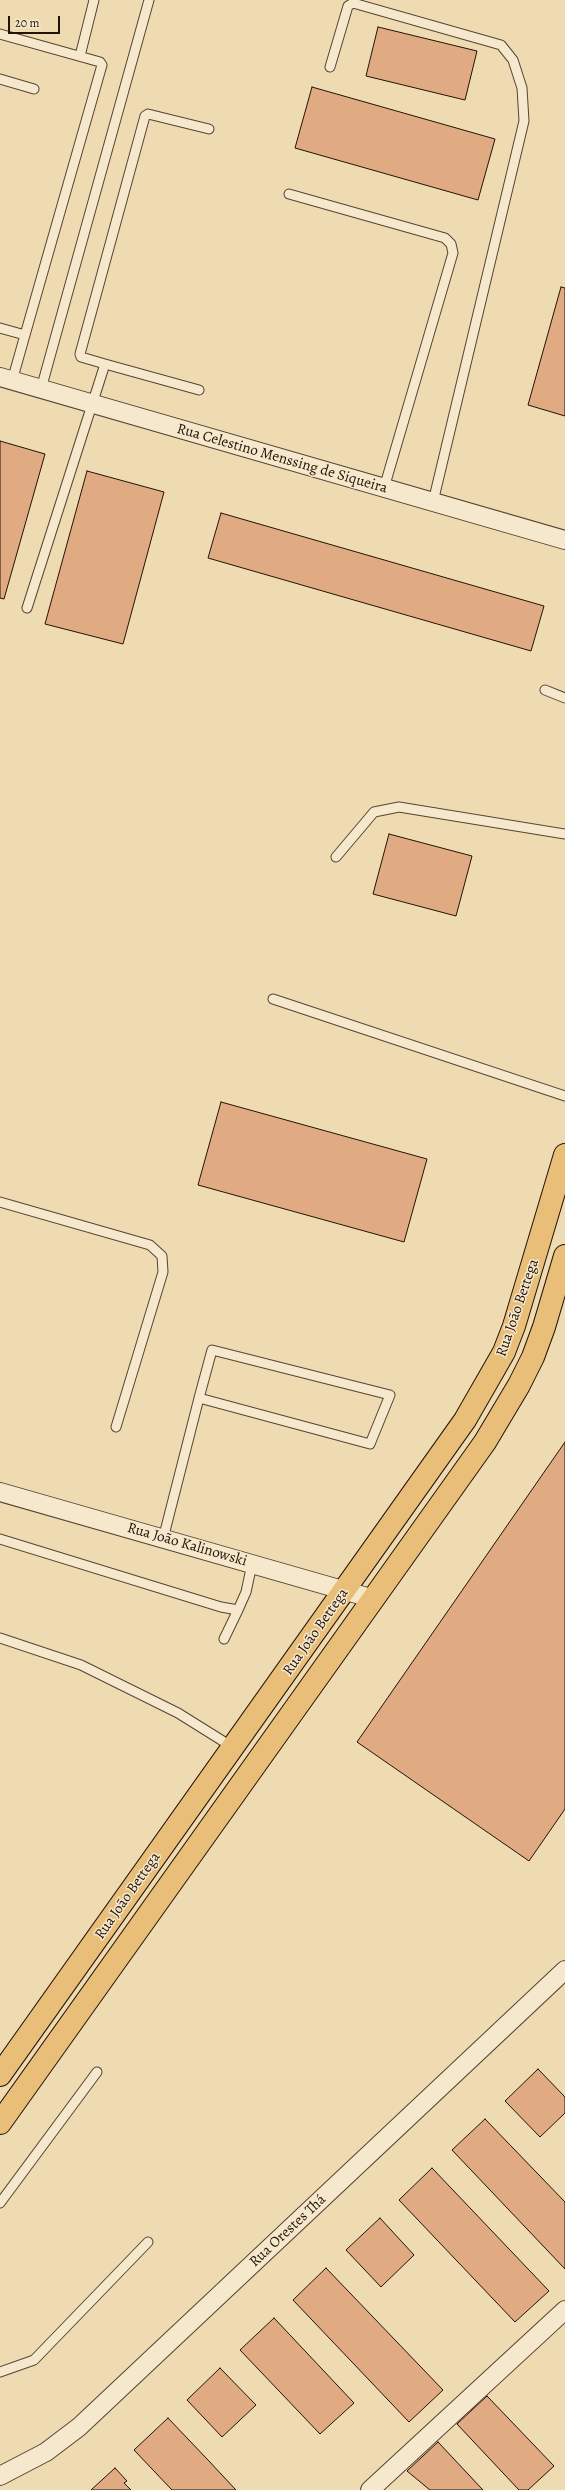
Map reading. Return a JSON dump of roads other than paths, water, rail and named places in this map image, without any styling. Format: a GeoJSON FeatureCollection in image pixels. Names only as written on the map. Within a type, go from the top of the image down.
{"type":"FeatureCollection","features":[{"type":"Feature","properties":{"kind":"main road","name":"Rua João Bettega"},"geometry":{"type":"LineString","coordinates":[[0,2075],[441,1457],[469,1414],[504,1352],[525,1294],[565,1155]]}},
{"type":"Feature","properties":{"kind":"main road","name":"Rua João Bettega"},"geometry":{"type":"LineString","coordinates":[[0,2123],[485,1442],[519,1385],[544,1327],[565,1256]]}},
{"type":"Feature","properties":{"kind":"street","name":"Rua Celestino Menssing de Siqueira"},"geometry":{"type":"LineString","coordinates":[[6,379],[565,540]]}},
{"type":"Feature","properties":{"kind":"street","name":"Rua João Kalinowski"},"geometry":{"type":"LineString","coordinates":[[0,1492],[374,1599]]}},
{"type":"Feature","properties":{"kind":"street","name":"Rua Orestes Thá"},"geometry":{"type":"LineString","coordinates":[[0,2476],[46,2452],[79,2427],[565,1970]]}},
{"type":"Feature","properties":{"kind":"street"},"geometry":{"type":"LineString","coordinates":[[370,2490],[565,2310]]}},
{"type":"Feature","properties":{"kind":"lane"},"geometry":{"type":"LineString","coordinates":[[80,56],[94,0]]}},
{"type":"Feature","properties":{"kind":"lane"},"geometry":{"type":"LineString","coordinates":[[41,389],[148,0]]}},
{"type":"Feature","properties":{"kind":"lane"},"geometry":{"type":"LineString","coordinates":[[330,67],[348,6],[353,2],[501,45],[514,60],[522,88],[524,121],[433,502]]}},
{"type":"Feature","properties":{"kind":"lane"},"geometry":{"type":"LineString","coordinates":[[0,34],[100,62],[102,69],[25,335],[6,379]]}},
{"type":"Feature","properties":{"kind":"lane"},"geometry":{"type":"LineString","coordinates":[[0,79],[34,89]]}},
{"type":"Feature","properties":{"kind":"lane"},"geometry":{"type":"LineString","coordinates":[[199,390],[81,357],[80,354],[145,116],[148,114],[209,129]]}},
{"type":"Feature","properties":{"kind":"lane"},"geometry":{"type":"LineString","coordinates":[[290,194],[445,238],[451,244],[453,253],[384,488]]}},
{"type":"Feature","properties":{"kind":"lane"},"geometry":{"type":"LineString","coordinates":[[0,328],[25,335]]}},
{"type":"Feature","properties":{"kind":"lane"},"geometry":{"type":"LineString","coordinates":[[27,608],[105,364]]}},
{"type":"Feature","properties":{"kind":"lane"},"geometry":{"type":"LineString","coordinates":[[545,690],[565,698]]}},
{"type":"Feature","properties":{"kind":"lane"},"geometry":{"type":"LineString","coordinates":[[336,857],[374,812],[399,807],[565,834]]}},
{"type":"Feature","properties":{"kind":"lane"},"geometry":{"type":"LineString","coordinates":[[273,999],[565,1096]]}},
{"type":"Feature","properties":{"kind":"lane"},"geometry":{"type":"LineString","coordinates":[[0,1202],[150,1245],[162,1256],[163,1272],[116,1427]]}},
{"type":"Feature","properties":{"kind":"lane"},"geometry":{"type":"LineString","coordinates":[[163,1539],[199,1398],[212,1350],[390,1395],[370,1444],[199,1398]]}},
{"type":"Feature","properties":{"kind":"lane"},"geometry":{"type":"LineString","coordinates":[[0,1539],[221,1607],[238,1610]]}},
{"type":"Feature","properties":{"kind":"lane"},"geometry":{"type":"LineString","coordinates":[[224,1639],[246,1592],[252,1564]]}},
{"type":"Feature","properties":{"kind":"lane"},"geometry":{"type":"LineString","coordinates":[[0,1638],[81,1664],[178,1713],[234,1748]]}},
{"type":"Feature","properties":{"kind":"lane"},"geometry":{"type":"LineString","coordinates":[[0,2203],[98,2072]]}},
{"type":"Feature","properties":{"kind":"lane"},"geometry":{"type":"LineString","coordinates":[[0,2372],[34,2360],[148,2242]]}}]}
